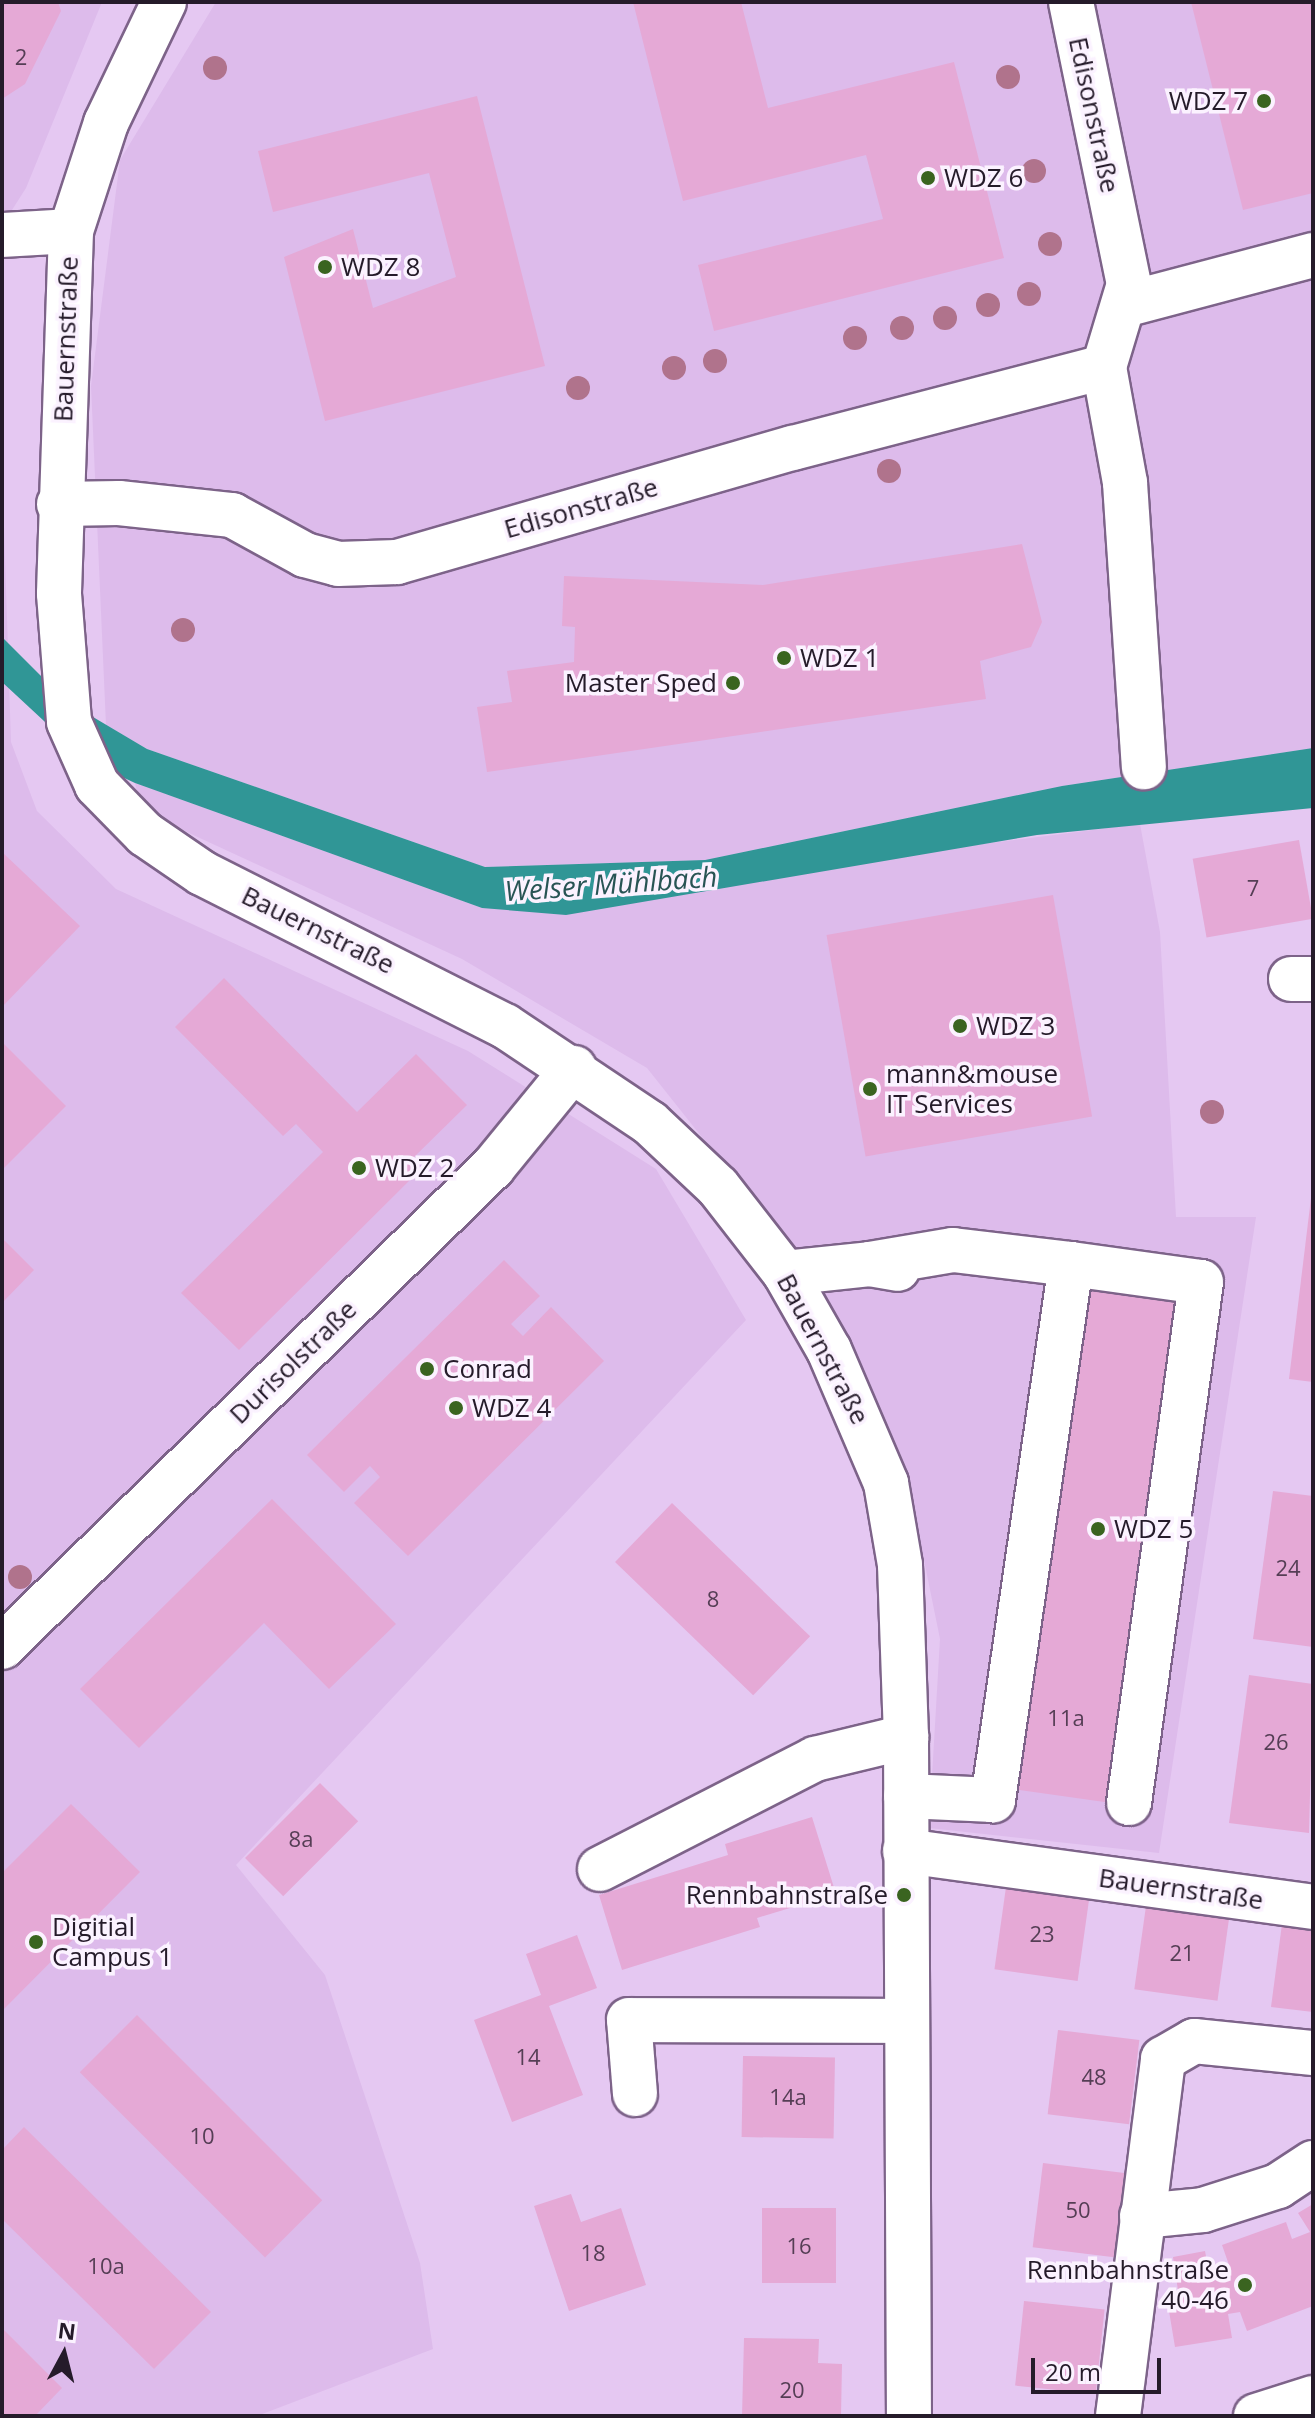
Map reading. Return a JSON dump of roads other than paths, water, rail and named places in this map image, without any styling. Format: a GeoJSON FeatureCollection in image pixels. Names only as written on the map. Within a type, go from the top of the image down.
{"type":"FeatureCollection","features":[{"type":"Feature","properties":{"kind":"street","name":"Bauernstraße"},"geometry":{"type":"LineString","coordinates":[[164,2],[106,123],[71,231],[59,504],[59,594],[69,722],[97,785],[145,834],[202,873],[505,1026],[574,1068],[650,1123],[718,1187],[785,1273],[829,1350],[886,1483],[900,1565],[906,1737],[909,2416]]}},
{"type":"Feature","properties":{"kind":"street","name":"Edisonstraße"},"geometry":{"type":"LineString","coordinates":[[1071,2],[1129,284],[1104,367],[1125,483],[1144,767]]}},
{"type":"Feature","properties":{"kind":"street"},"geometry":{"type":"LineString","coordinates":[[2,235],[71,231]]}},
{"type":"Feature","properties":{"kind":"street"},"geometry":{"type":"LineString","coordinates":[[1124,305],[1313,255]]}},
{"type":"Feature","properties":{"kind":"street","name":"Edisonstraße"},"geometry":{"type":"LineString","coordinates":[[59,504],[119,503],[232,515],[305,555],[338,564],[397,562],[793,448],[1104,367]]}},
{"type":"Feature","properties":{"kind":"street","name":"Durisolstraße"},"geometry":{"type":"LineString","coordinates":[[2,1647],[493,1167],[574,1068]]}},
{"type":"Feature","properties":{"kind":"street"},"geometry":{"type":"LineString","coordinates":[[785,1273],[870,1264],[1060,1278],[1201,1282],[1129,1803]]}},
{"type":"Feature","properties":{"kind":"street"},"geometry":{"type":"LineString","coordinates":[[906,1796],[993,1800],[1060,1278]]}},
{"type":"Feature","properties":{"kind":"street"},"geometry":{"type":"LineString","coordinates":[[600,1869],[815,1759],[906,1737]]}},
{"type":"Feature","properties":{"kind":"street","name":"Bauernstraße"},"geometry":{"type":"LineString","coordinates":[[905,1851],[1313,1907]]}},
{"type":"Feature","properties":{"kind":"street"},"geometry":{"type":"LineString","coordinates":[[635,2094],[629,2020],[905,2021]]}},
{"type":"Feature","properties":{"kind":"street"},"geometry":{"type":"LineString","coordinates":[[1118,2416],[1163,2059],[1194,2041],[1313,2053]]}},
{"type":"Feature","properties":{"kind":"street"},"geometry":{"type":"LineString","coordinates":[[1142,2216],[1203,2210],[1278,2186],[1313,2163]]}},
{"type":"Feature","properties":{"kind":"street"},"geometry":{"type":"LineString","coordinates":[[1256,2416],[1313,2398]]}},
{"type":"Feature","properties":{"kind":"water","name":"Welser Mühlbach"},"geometry":{"type":"Polygon","coordinates":[[[2,637],[66,701],[147,749],[485,867],[705,860],[1062,786],[1313,748],[1313,808],[1037,835],[566,915],[482,908],[135,783],[86,760],[2,682],[2,637]]]}},
{"type":"Feature","properties":{"kind":"place","name":"WDZ 7"},"geometry":{"type":"Point","coordinates":[1264,101]}},
{"type":"Feature","properties":{"kind":"place","name":"WDZ 6"},"geometry":{"type":"Point","coordinates":[928,178]}},
{"type":"Feature","properties":{"kind":"place","name":"WDZ 8"},"geometry":{"type":"Point","coordinates":[325,267]}},
{"type":"Feature","properties":{"kind":"place","name":"WDZ 1"},"geometry":{"type":"Point","coordinates":[784,658]}},
{"type":"Feature","properties":{"kind":"place","name":"Master Sped"},"geometry":{"type":"Point","coordinates":[733,683]}},
{"type":"Feature","properties":{"kind":"place","name":"WDZ 3"},"geometry":{"type":"Point","coordinates":[960,1026]}},
{"type":"Feature","properties":{"kind":"place","name":"mann&mouse IT Services"},"geometry":{"type":"Point","coordinates":[870,1089]}},
{"type":"Feature","properties":{"kind":"place","name":"WDZ 2"},"geometry":{"type":"Point","coordinates":[359,1168]}},
{"type":"Feature","properties":{"kind":"place","name":"Conrad"},"geometry":{"type":"Point","coordinates":[427,1369]}},
{"type":"Feature","properties":{"kind":"place","name":"WDZ 4"},"geometry":{"type":"Point","coordinates":[456,1408]}},
{"type":"Feature","properties":{"kind":"place","name":"WDZ 5"},"geometry":{"type":"Point","coordinates":[1098,1529]}},
{"type":"Feature","properties":{"kind":"place","name":"Rennbahnstraße"},"geometry":{"type":"Point","coordinates":[904,1895]}},
{"type":"Feature","properties":{"kind":"place","name":"Digitial Campus 1"},"geometry":{"type":"Point","coordinates":[36,1942]}},
{"type":"Feature","properties":{"kind":"place","name":"Rennbahnstraße 40-46"},"geometry":{"type":"Point","coordinates":[1245,2285]}}]}
